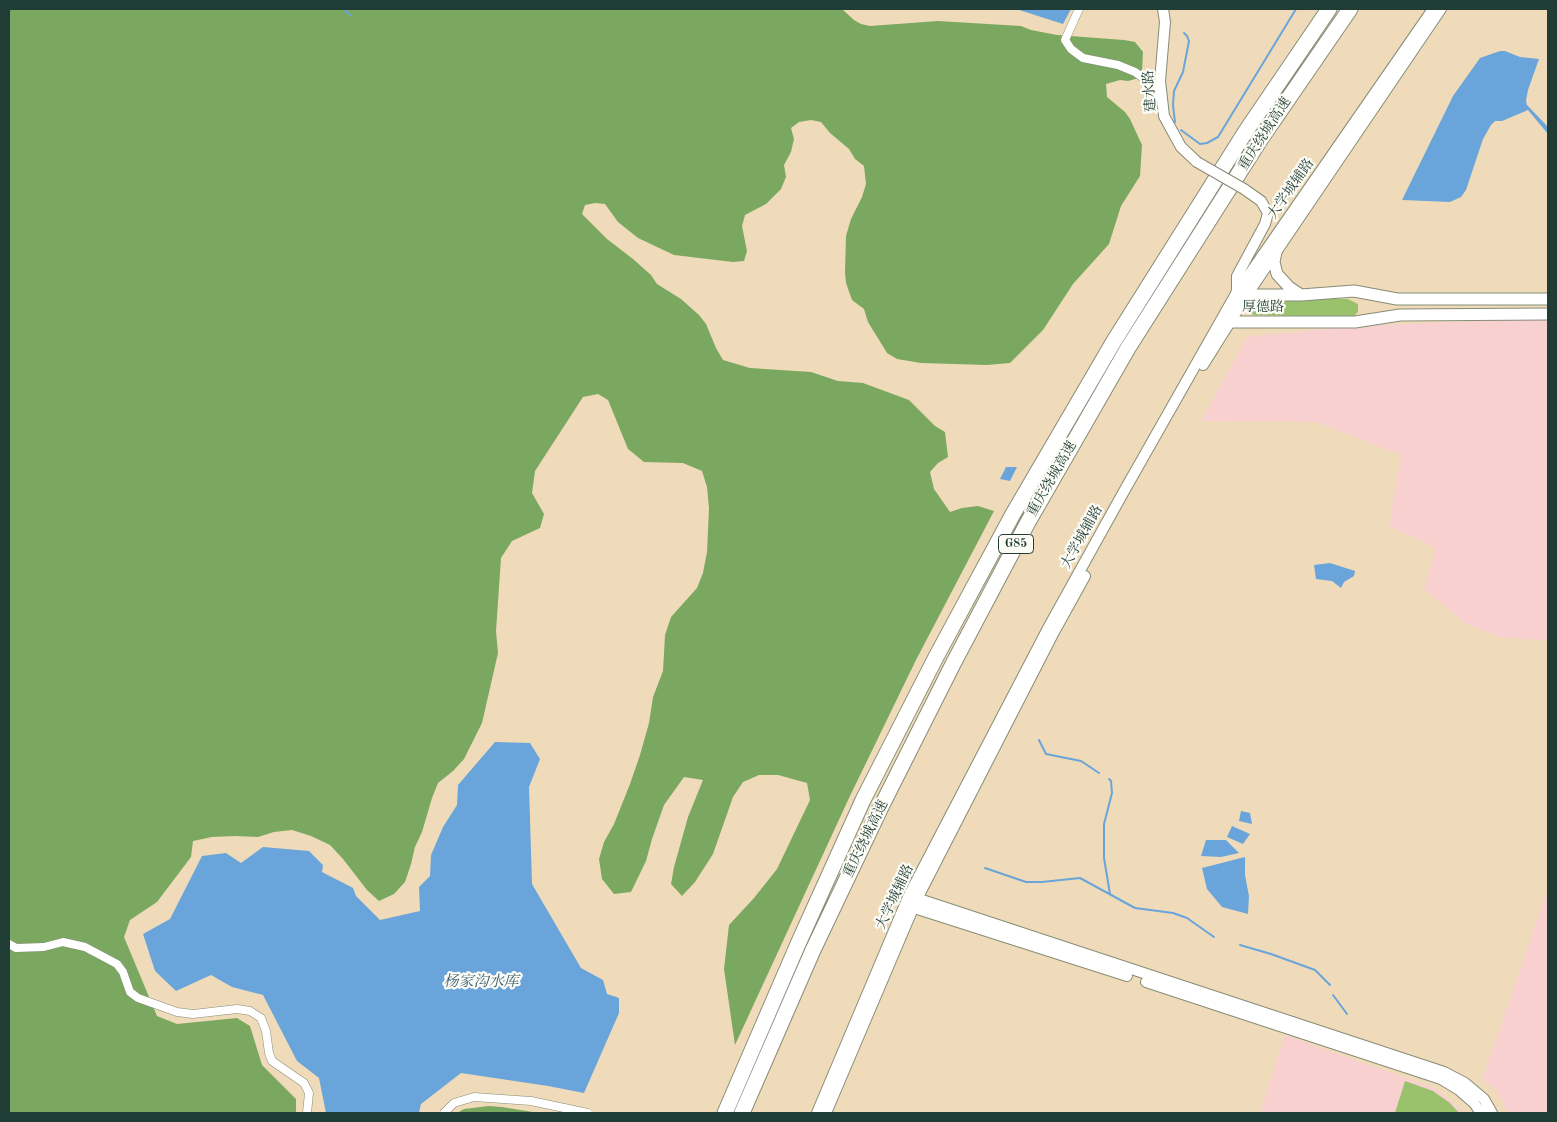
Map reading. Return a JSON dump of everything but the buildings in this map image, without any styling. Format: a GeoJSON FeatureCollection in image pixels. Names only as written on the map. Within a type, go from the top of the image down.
{"type":"FeatureCollection","features":[{"type":"Feature","properties":{"kind":"highway","name":"重庆绕城高速"},"geometry":{"type":"LineString","coordinates":[[724,1113],[863,800],[1013,514],[1114,340],[1246,131],[1329,9]]}},
{"type":"Feature","properties":{"kind":"highway","name":"重庆绕城高速"},"geometry":{"type":"LineString","coordinates":[[742,1113],[813,950],[872,827],[952,664],[1028,522],[1134,340],[1260,140],[1350,9]]}},
{"type":"Feature","properties":{"kind":"main road"},"geometry":{"type":"LineString","coordinates":[[1276,252],[1274,262],[1277,274],[1289,287],[1301,295]]}},
{"type":"Feature","properties":{"kind":"main road","name":"厚德路"},"geometry":{"type":"LineString","coordinates":[[1548,299],[1397,299],[1354,291],[1301,295],[1242,293],[1230,322],[1355,322],[1400,314],[1548,314]]}},
{"type":"Feature","properties":{"kind":"street"},"geometry":{"type":"LineString","coordinates":[[1080,9],[1065,40],[1071,49],[1083,58],[1118,65],[1135,72],[1150,83],[1161,98]]}},
{"type":"Feature","properties":{"kind":"street","name":"建水路"},"geometry":{"type":"LineString","coordinates":[[1164,9],[1165,22],[1160,81],[1161,98],[1164,116],[1172,132],[1181,147],[1197,162],[1261,201],[1268,213],[1265,224],[1237,276],[1242,293]]}},
{"type":"Feature","properties":{"kind":"street","name":"大学城辅路"},"geometry":{"type":"LineString","coordinates":[[817,1113],[911,901],[1052,621],[1242,293],[1433,9]]}},
{"type":"Feature","properties":{"kind":"street","name":"大学城辅路"},"geometry":{"type":"LineString","coordinates":[[1242,293],[1276,252],[1441,9]]}},
{"type":"Feature","properties":{"kind":"street","name":"大学城辅路"},"geometry":{"type":"LineString","coordinates":[[826,1113],[911,901],[1183,395],[1230,322]]}},
{"type":"Feature","properties":{"kind":"street"},"geometry":{"type":"LineString","coordinates":[[911,901],[1441,1079],[1459,1090],[1474,1103],[1481,1113]]}},
{"type":"Feature","properties":{"kind":"street"},"geometry":{"type":"LineString","coordinates":[[911,901],[1444,1072],[1465,1083],[1484,1099],[1492,1113]]}},
{"type":"Feature","properties":{"kind":"street"},"geometry":{"type":"LineString","coordinates":[[9,944],[16,948],[44,947],[63,942],[85,947],[117,964],[123,972],[130,992],[138,998],[177,1012],[193,1014],[237,1009],[250,1011],[261,1018],[266,1031],[268,1053],[272,1061],[304,1083],[310,1093],[307,1113]]}},
{"type":"Feature","properties":{"kind":"street"},"geometry":{"type":"LineString","coordinates":[[444,1113],[454,1103],[474,1097],[532,1101],[588,1113]]}},
{"type":"Feature","properties":{"kind":"shaded area"},"geometry":{"type":"Polygon","coordinates":[[[1548,318],[1548,641],[1500,637],[1466,624],[1424,589],[1436,548],[1389,526],[1401,455],[1316,422],[1201,421],[1247,337],[1350,326],[1548,318]]]}},
{"type":"Feature","properties":{"kind":"shaded area"},"geometry":{"type":"Polygon","coordinates":[[[1548,888],[1548,1113],[1508,1113],[1496,1089],[1482,1080],[1548,888]]]}},
{"type":"Feature","properties":{"kind":"shaded area"},"geometry":{"type":"Polygon","coordinates":[[[1285,1035],[1437,1089],[1464,1113],[1260,1113],[1285,1035]]]}},
{"type":"Feature","properties":{"kind":"green space"},"geometry":{"type":"Polygon","coordinates":[[[9,9],[842,9],[854,20],[870,26],[938,21],[1021,26],[1057,35],[1135,42],[1143,52],[1142,71],[1139,78],[1106,84],[1107,97],[1125,112],[1142,145],[1140,176],[1121,206],[1109,244],[1073,284],[1043,330],[1010,363],[987,365],[921,363],[897,359],[887,353],[868,322],[864,309],[852,300],[846,283],[846,236],[866,184],[864,166],[855,159],[849,149],[830,133],[821,122],[811,120],[799,122],[791,128],[794,139],[791,152],[784,165],[786,177],[781,189],[766,204],[745,215],[742,226],[747,251],[744,261],[733,262],[674,255],[638,238],[618,222],[605,204],[585,205],[582,214],[607,239],[651,275],[657,284],[681,299],[699,315],[706,324],[723,360],[750,368],[811,372],[838,381],[863,383],[909,400],[935,426],[945,432],[948,457],[938,463],[930,472],[934,489],[950,512],[978,506],[994,511],[916,660],[849,798],[735,1045],[724,969],[729,925],[777,869],[810,800],[807,783],[778,775],[759,775],[743,782],[733,797],[713,854],[695,882],[682,896],[671,884],[674,867],[688,817],[703,780],[684,777],[664,805],[646,861],[631,892],[614,894],[602,879],[599,859],[604,842],[614,824],[640,755],[649,723],[653,697],[663,671],[665,635],[671,617],[697,588],[703,573],[707,552],[709,508],[707,487],[702,471],[683,463],[644,462],[628,449],[608,400],[598,394],[583,397],[535,471],[532,493],[544,514],[540,528],[512,541],[501,558],[496,631],[498,653],[482,723],[464,759],[438,783],[422,832],[415,847],[405,882],[394,894],[379,901],[367,890],[330,845],[292,830],[274,832],[258,837],[212,837],[193,841],[191,857],[157,902],[130,920],[124,937],[157,1016],[177,1024],[237,1018],[250,1026],[262,1065],[296,1099],[296,1113],[9,1113],[9,9]]]}},
{"type":"Feature","properties":{"kind":"green space"},"geometry":{"type":"Polygon","coordinates":[[[1257,299],[1348,299],[1358,304],[1358,312],[1353,317],[1254,315],[1248,312],[1249,304],[1257,299]]]}},
{"type":"Feature","properties":{"kind":"green space"},"geometry":{"type":"Polygon","coordinates":[[[1405,1081],[1433,1091],[1450,1103],[1459,1113],[1395,1113],[1405,1081]]]}},
{"type":"Feature","properties":{"kind":"green space"},"geometry":{"type":"Polygon","coordinates":[[[489,1106],[539,1113],[457,1113],[464,1109],[489,1106]]]}},
{"type":"Feature","properties":{"kind":"water"},"geometry":{"type":"Polygon","coordinates":[[[1016,9],[1071,9],[1063,24],[1016,9]]]}},
{"type":"Feature","properties":{"kind":"water"},"geometry":{"type":"Polygon","coordinates":[[[1500,51],[1520,57],[1539,59],[1526,101],[1527,105],[1548,127],[1548,134],[1528,110],[1502,121],[1495,121],[1483,139],[1466,190],[1461,197],[1450,202],[1402,200],[1453,96],[1480,58],[1500,51]]]}},
{"type":"Feature","properties":{"kind":"water"},"geometry":{"type":"Polygon","coordinates":[[[1006,467],[1017,467],[1010,481],[1000,479],[1006,467]]]}},
{"type":"Feature","properties":{"kind":"water"},"geometry":{"type":"Polygon","coordinates":[[[1330,563],[1355,571],[1354,576],[1344,582],[1341,588],[1332,581],[1316,579],[1314,565],[1330,563]]]}},
{"type":"Feature","properties":{"kind":"water","name":"杨家沟水库"},"geometry":{"type":"Polygon","coordinates":[[[495,742],[530,743],[540,759],[529,787],[532,884],[581,968],[603,980],[607,994],[619,998],[619,1013],[584,1093],[461,1073],[421,1104],[419,1113],[326,1113],[319,1078],[297,1061],[263,995],[232,987],[211,975],[176,991],[155,971],[143,934],[170,919],[202,856],[226,853],[241,863],[263,847],[309,851],[323,865],[322,872],[353,888],[356,896],[380,920],[420,911],[419,887],[430,876],[431,855],[443,827],[457,805],[458,785],[495,742]]]}},
{"type":"Feature","properties":{"kind":"water"},"geometry":{"type":"Polygon","coordinates":[[[1241,811],[1250,813],[1252,824],[1239,821],[1241,811]]]}},
{"type":"Feature","properties":{"kind":"water"},"geometry":{"type":"Polygon","coordinates":[[[1232,826],[1250,834],[1243,844],[1227,837],[1232,826]]]}},
{"type":"Feature","properties":{"kind":"water"},"geometry":{"type":"Polygon","coordinates":[[[1206,840],[1226,840],[1239,853],[1221,857],[1201,856],[1206,840]]]}},
{"type":"Feature","properties":{"kind":"water"},"geometry":{"type":"Polygon","coordinates":[[[1245,857],[1245,875],[1249,896],[1248,914],[1222,907],[1207,889],[1202,868],[1245,857]]]}},
{"type":"Feature","properties":{"kind":"waterway"},"geometry":{"type":"LineString","coordinates":[[344,9],[350,15]]}},
{"type":"Feature","properties":{"kind":"waterway"},"geometry":{"type":"LineString","coordinates":[[1181,130],[1200,144],[1207,143],[1218,137],[1296,9]]}},
{"type":"Feature","properties":{"kind":"waterway"},"geometry":{"type":"LineString","coordinates":[[1175,122],[1174,91],[1183,72],[1189,41],[1184,33]]}},
{"type":"Feature","properties":{"kind":"waterway"},"geometry":{"type":"LineString","coordinates":[[1039,740],[1046,754],[1081,761],[1099,773]]}},
{"type":"Feature","properties":{"kind":"waterway"},"geometry":{"type":"LineString","coordinates":[[1109,779],[1111,781],[1112,793],[1104,824],[1104,858],[1110,894]]}},
{"type":"Feature","properties":{"kind":"waterway"},"geometry":{"type":"LineString","coordinates":[[985,868],[1026,882],[1080,878],[1135,908],[1173,913],[1187,918],[1214,937]]}},
{"type":"Feature","properties":{"kind":"waterway"},"geometry":{"type":"LineString","coordinates":[[1240,945],[1315,970],[1330,985]]}},
{"type":"Feature","properties":{"kind":"waterway"},"geometry":{"type":"LineString","coordinates":[[1333,995],[1347,1014]]}}]}
